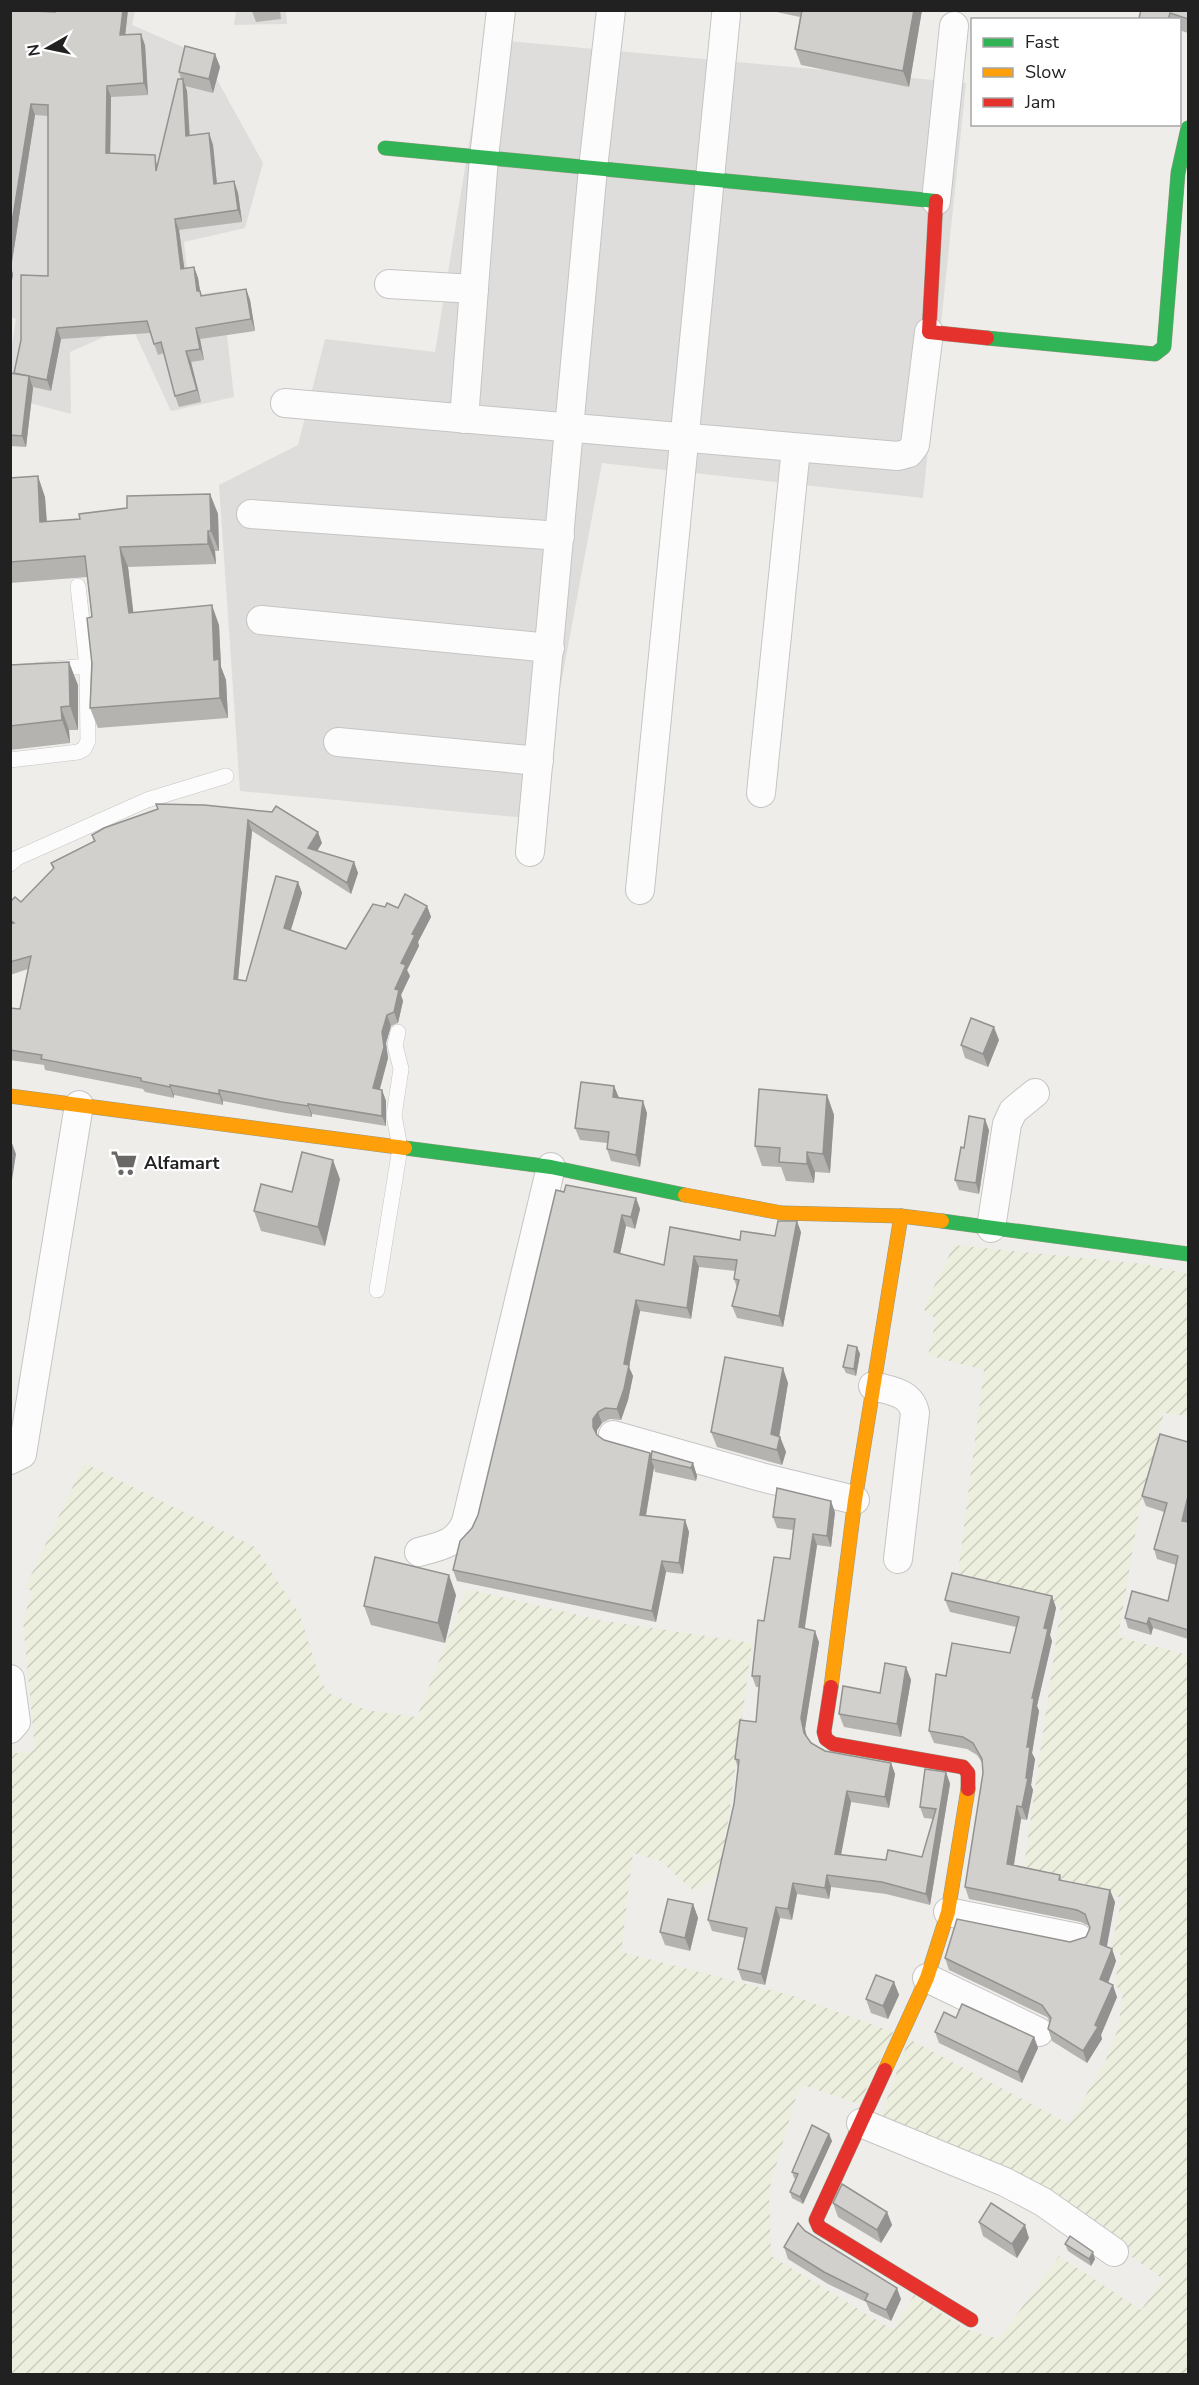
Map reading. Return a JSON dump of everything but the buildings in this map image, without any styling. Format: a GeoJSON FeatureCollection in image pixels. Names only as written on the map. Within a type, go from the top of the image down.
{"type":"FeatureCollection","features":[{"type":"Feature","properties":{"kind":"street"},"geometry":{"type":"LineString","coordinates":[[464,419],[484,157],[501,10]]}},
{"type":"Feature","properties":{"kind":"street"},"geometry":{"type":"LineString","coordinates":[[531,852],[593,168],[611,10]]}},
{"type":"Feature","properties":{"kind":"street"},"geometry":{"type":"LineString","coordinates":[[640,890],[708,178],[726,15]]}},
{"type":"Feature","properties":{"kind":"street"},"geometry":{"type":"LineString","coordinates":[[285,403],[796,448],[898,456],[909,453],[915,445],[929,332],[936,201],[954,26]]}},
{"type":"Feature","properties":{"kind":"street"},"geometry":{"type":"LineString","coordinates":[[929,332],[1155,354],[1164,347],[1178,172],[1188,129]]}},
{"type":"Feature","properties":{"kind":"street"},"geometry":{"type":"LineString","coordinates":[[385,148],[936,201]]}},
{"type":"Feature","properties":{"kind":"street"},"geometry":{"type":"LineString","coordinates":[[389,284],[474,289]]}},
{"type":"Feature","properties":{"kind":"street"},"geometry":{"type":"LineString","coordinates":[[761,793],[796,448]]}},
{"type":"Feature","properties":{"kind":"street"},"geometry":{"type":"LineString","coordinates":[[250,514],[560,536]]}},
{"type":"Feature","properties":{"kind":"street"},"geometry":{"type":"LineString","coordinates":[[261,620],[549,648]]}},
{"type":"Feature","properties":{"kind":"street"},"geometry":{"type":"LineString","coordinates":[[338,742],[539,761]]}},
{"type":"Feature","properties":{"kind":"street"},"geometry":{"type":"LineString","coordinates":[[992,1228],[1007,1124],[1013,1111],[1035,1093]]}},
{"type":"Feature","properties":{"kind":"street"},"geometry":{"type":"LineString","coordinates":[[10,1096],[551,1167],[740,1207],[782,1213],[901,1216],[1188,1254]]}},
{"type":"Feature","properties":{"kind":"street"},"geometry":{"type":"LineString","coordinates":[[10,1460],[22,1454],[79,1105]]}},
{"type":"Feature","properties":{"kind":"street"},"geometry":{"type":"LineString","coordinates":[[419,1552],[449,1544],[461,1534],[466,1522],[551,1167]]}},
{"type":"Feature","properties":{"kind":"street"},"geometry":{"type":"LineString","coordinates":[[901,1216],[855,1500],[842,1620],[824,1732],[826,1739],[833,1744],[963,1767],[968,1773],[959,1851],[948,1912],[927,1978],[816,2224],[971,2320]]}},
{"type":"Feature","properties":{"kind":"street"},"geometry":{"type":"LineString","coordinates":[[873,1386],[907,1396],[913,1404],[915,1413],[898,1558]]}},
{"type":"Feature","properties":{"kind":"street"},"geometry":{"type":"LineString","coordinates":[[613,1435],[761,1477],[855,1500]]}},
{"type":"Feature","properties":{"kind":"street"},"geometry":{"type":"LineString","coordinates":[[10,1679],[16,1722],[10,1730]]}},
{"type":"Feature","properties":{"kind":"street"},"geometry":{"type":"LineString","coordinates":[[948,1912],[1078,1938]]}},
{"type":"Feature","properties":{"kind":"street"},"geometry":{"type":"LineString","coordinates":[[927,1978],[1039,2032]]}},
{"type":"Feature","properties":{"kind":"street"},"geometry":{"type":"LineString","coordinates":[[861,2123],[1005,2182],[1043,2202],[1114,2252]]}},
{"type":"Feature","properties":{"kind":"lane"},"geometry":{"type":"LineString","coordinates":[[10,760],[78,752],[88,741],[87,666],[78,586]]}},
{"type":"Feature","properties":{"kind":"lane"},"geometry":{"type":"LineString","coordinates":[[10,673],[87,666]]}},
{"type":"Feature","properties":{"kind":"lane"},"geometry":{"type":"LineString","coordinates":[[10,864],[17,858],[147,800],[226,776]]}},
{"type":"Feature","properties":{"kind":"lane"},"geometry":{"type":"LineString","coordinates":[[377,1290],[400,1148],[394,1115],[400,1079],[395,1045],[398,1032]]}},
{"type":"Feature","properties":{"kind":"shaded area"},"geometry":{"type":"Polygon","coordinates":[[[10,11],[135,11],[132,25],[204,56],[263,163],[245,228],[184,242],[190,296],[222,291],[234,397],[171,411],[131,325],[70,352],[71,414],[11,398],[11,351],[16,319],[10,317],[10,11]]]}},
{"type":"Feature","properties":{"kind":"shaded area"},"geometry":{"type":"Polygon","coordinates":[[[236,11],[286,11],[287,24],[234,25],[236,11]]]}},
{"type":"Feature","properties":{"kind":"shaded area"},"geometry":{"type":"Polygon","coordinates":[[[486,39],[966,83],[923,498],[602,463],[536,819],[240,791],[219,485],[298,445],[325,339],[435,352],[486,39]]]}},
{"type":"Feature","properties":{"kind":"green space"},"geometry":{"type":"Polygon","coordinates":[[[954,1245],[1144,1264],[1188,1274],[1188,1416],[1164,1413],[1139,1512],[1118,1637],[1188,1655],[1188,2374],[11,2374],[11,1754],[35,1750],[23,1621],[32,1591],[25,1588],[84,1463],[255,1547],[300,1615],[321,1682],[329,1693],[366,1710],[417,1717],[467,1589],[600,1620],[752,1643],[721,1873],[694,1891],[659,1860],[633,1853],[621,1952],[793,1996],[893,2032],[859,2104],[803,2085],[797,2094],[769,2190],[771,2256],[893,2330],[914,2295],[965,2329],[999,2339],[1059,2256],[1141,2310],[1163,2279],[1008,2168],[879,2120],[909,2039],[1069,2124],[1105,2062],[1118,2029],[1123,1993],[1114,1984],[1121,1955],[1111,1949],[1122,1898],[1024,1866],[1061,1605],[957,1581],[984,1370],[928,1355],[936,1319],[923,1309],[954,1245]]]}},
{"type":"Feature","properties":{"kind":"traffic: fast"},"geometry":{"type":"LineString","coordinates":[[987,338],[1155,354],[1164,347],[1178,173],[1188,128]]}},
{"type":"Feature","properties":{"kind":"traffic: fast"},"geometry":{"type":"LineString","coordinates":[[385,148],[936,201]]}},
{"type":"Feature","properties":{"kind":"traffic: fast"},"geometry":{"type":"LineString","coordinates":[[405,1148],[551,1167],[685,1195]]}},
{"type":"Feature","properties":{"kind":"traffic: fast"},"geometry":{"type":"LineString","coordinates":[[942,1221],[1188,1254]]}},
{"type":"Feature","properties":{"kind":"traffic: slow"},"geometry":{"type":"LineString","coordinates":[[10,1096],[405,1148]]}},
{"type":"Feature","properties":{"kind":"traffic: slow"},"geometry":{"type":"LineString","coordinates":[[685,1195],[782,1213],[901,1216],[942,1221]]}},
{"type":"Feature","properties":{"kind":"traffic: slow"},"geometry":{"type":"LineString","coordinates":[[831,1687],[855,1500],[901,1216]]}},
{"type":"Feature","properties":{"kind":"traffic: slow"},"geometry":{"type":"LineString","coordinates":[[885,2070],[927,1978],[948,1912],[968,1789]]}},
{"type":"Feature","properties":{"kind":"traffic: jam"},"geometry":{"type":"LineString","coordinates":[[936,201],[929,332],[987,338]]}},
{"type":"Feature","properties":{"kind":"traffic: jam"},"geometry":{"type":"LineString","coordinates":[[831,1687],[824,1732],[826,1739],[833,1744],[963,1767],[968,1773],[968,1789]]}},
{"type":"Feature","properties":{"kind":"traffic: jam"},"geometry":{"type":"LineString","coordinates":[[885,2070],[816,2220],[819,2227],[971,2320]]}},
{"type":"Feature","properties":{"kind":"place","name":"Alfamart"},"geometry":{"type":"Point","coordinates":[124,1163]}}]}
